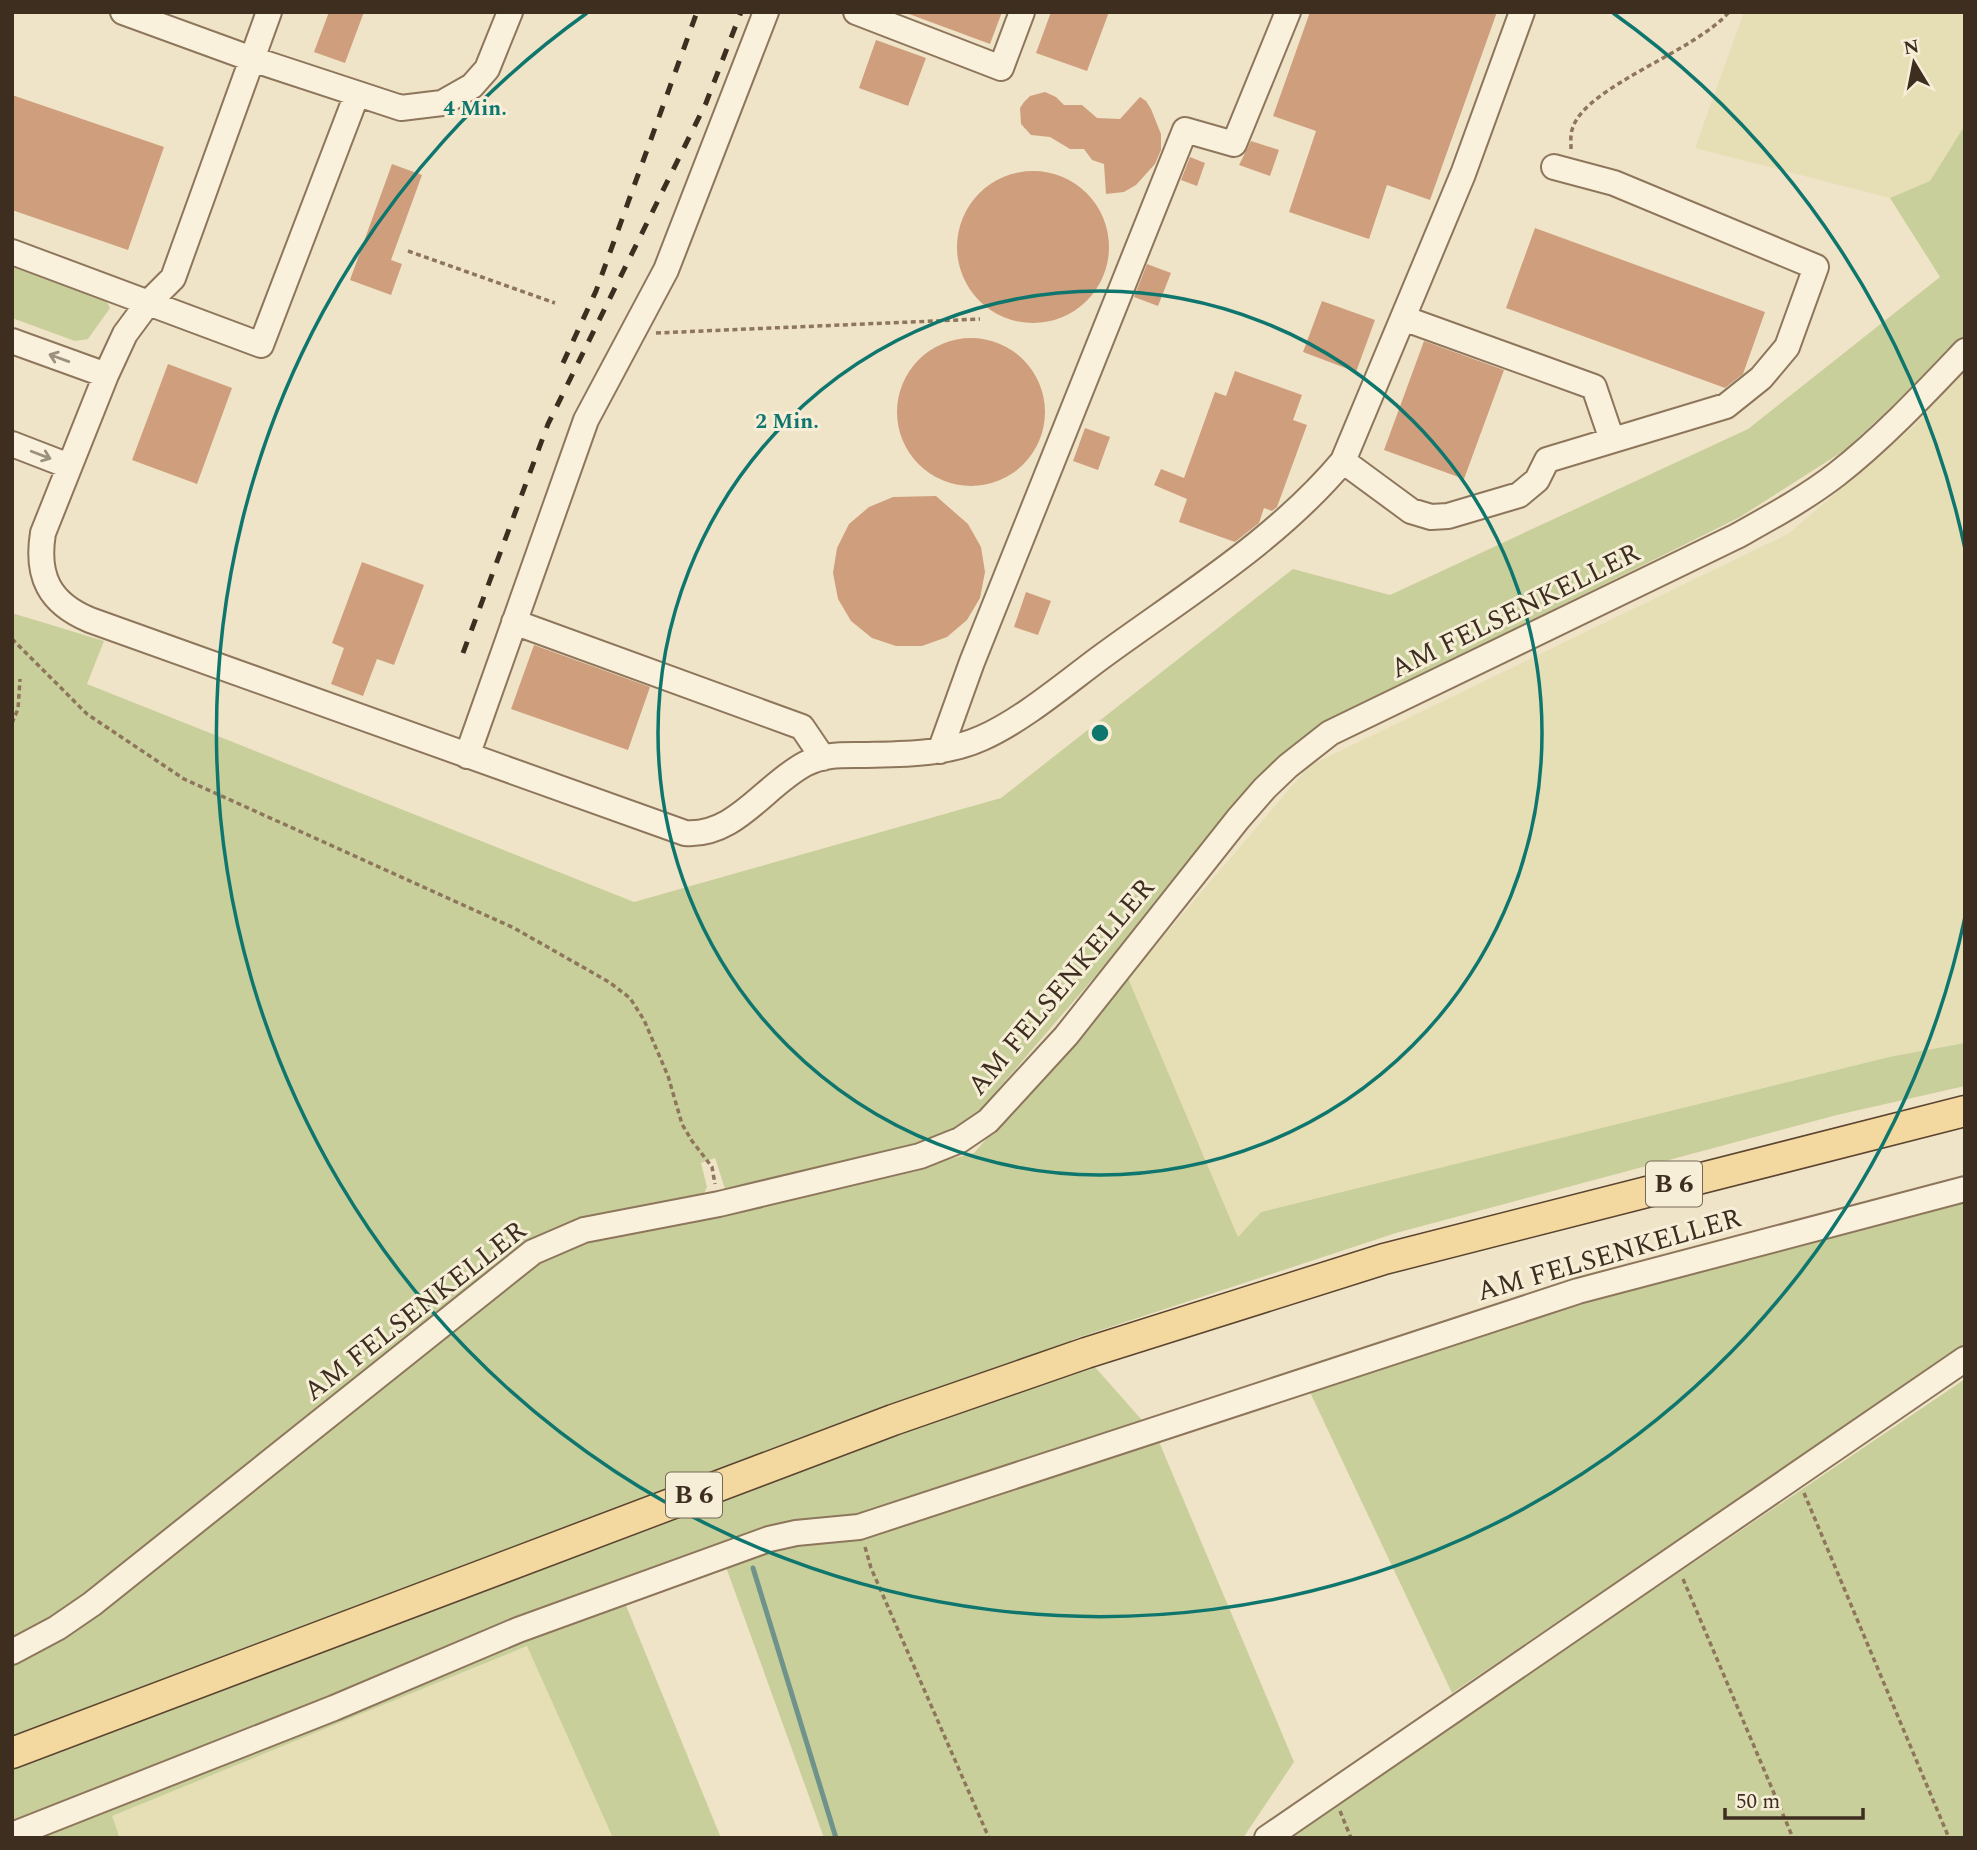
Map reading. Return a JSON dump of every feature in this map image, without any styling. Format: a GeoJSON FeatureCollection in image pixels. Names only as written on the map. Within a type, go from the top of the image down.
{"type":"FeatureCollection","features":[{"type":"Feature","properties":{"kind":"main road","name":"B 6"},"geometry":{"type":"LineString","coordinates":[[12,1754],[893,1420],[1086,1353],[1384,1259],[1965,1111]]}},
{"type":"Feature","properties":{"kind":"street"},"geometry":{"type":"LineString","coordinates":[[123,12],[252,59],[401,108],[442,103],[472,86],[487,69],[510,12]]}},
{"type":"Feature","properties":{"kind":"street"},"geometry":{"type":"LineString","coordinates":[[269,12],[173,278],[148,303],[125,334],[69,466],[43,533],[40,561],[45,582],[58,601],[73,613],[684,834],[700,835],[720,829],[805,764],[832,754],[940,751],[982,738],[1025,712],[1258,544],[1328,479],[1342,461],[1463,174],[1522,12]]}},
{"type":"Feature","properties":{"kind":"street"},"geometry":{"type":"LineString","coordinates":[[467,756],[586,420],[666,270],[765,12]]}},
{"type":"Feature","properties":{"kind":"street"},"geometry":{"type":"LineString","coordinates":[[856,12],[1001,68],[1022,12]]}},
{"type":"Feature","properties":{"kind":"street"},"geometry":{"type":"LineString","coordinates":[[940,751],[972,662],[1185,130],[1234,144],[1288,12]]}},
{"type":"Feature","properties":{"kind":"street"},"geometry":{"type":"LineString","coordinates":[[12,252],[261,345],[357,94]]}},
{"type":"Feature","properties":{"kind":"street"},"geometry":{"type":"LineString","coordinates":[[1342,461],[1411,511],[1431,517],[1448,516],[1519,495],[1537,480],[1547,460],[1726,406],[1761,378],[1787,347],[1816,267],[1614,183],[1563,170]]}},
{"type":"Feature","properties":{"kind":"street"},"geometry":{"type":"LineString","coordinates":[[1403,318],[1594,387],[1612,440]]}},
{"type":"Feature","properties":{"kind":"street"},"geometry":{"type":"LineString","coordinates":[[12,341],[106,375]]}},
{"type":"Feature","properties":{"kind":"street","name":"AM FELSENKELLER"},"geometry":{"type":"LineString","coordinates":[[12,1652],[57,1628],[92,1604],[533,1252],[584,1230],[719,1203],[920,1156],[960,1140],[988,1121],[1066,1037],[1238,819],[1288,766],[1331,733],[1737,536],[1788,508],[1838,473],[1889,427],[1965,351]]}},
{"type":"Feature","properties":{"kind":"street"},"geometry":{"type":"LineString","coordinates":[[12,444],[69,466]]}},
{"type":"Feature","properties":{"kind":"street"},"geometry":{"type":"LineString","coordinates":[[514,622],[802,727],[823,758]]}},
{"type":"Feature","properties":{"kind":"street","name":"AM FELSENKELLER"},"geometry":{"type":"LineString","coordinates":[[12,1835],[334,1708],[519,1630],[769,1539],[796,1533],[859,1527],[1578,1292],[1965,1189]]}},
{"type":"Feature","properties":{"kind":"street"},"geometry":{"type":"LineString","coordinates":[[1267,1838],[1965,1360]]}},
{"type":"Feature","properties":{"kind":"path"},"geometry":{"type":"LineString","coordinates":[[1563,170],[1572,128],[1589,104],[1703,35],[1729,12]]}},
{"type":"Feature","properties":{"kind":"path"},"geometry":{"type":"LineString","coordinates":[[408,251],[555,303]]}},
{"type":"Feature","properties":{"kind":"path"},"geometry":{"type":"LineString","coordinates":[[653,334],[980,319]]}},
{"type":"Feature","properties":{"kind":"path"},"geometry":{"type":"LineString","coordinates":[[12,639],[87,714],[184,779],[514,928],[620,990],[630,998],[656,1045],[682,1124],[712,1167],[719,1203]]}},
{"type":"Feature","properties":{"kind":"path"},"geometry":{"type":"LineString","coordinates":[[12,723],[18,709],[20,679]]}},
{"type":"Feature","properties":{"kind":"path"},"geometry":{"type":"LineString","coordinates":[[1797,1475],[1949,1838]]}},
{"type":"Feature","properties":{"kind":"path"},"geometry":{"type":"LineString","coordinates":[[859,1527],[871,1568],[989,1838]]}},
{"type":"Feature","properties":{"kind":"path"},"geometry":{"type":"LineString","coordinates":[[1675,1558],[1793,1838]]}},
{"type":"Feature","properties":{"kind":"path"},"geometry":{"type":"LineString","coordinates":[[1332,1793],[1351,1838]]}},
{"type":"Feature","properties":{"kind":"shaded area"},"geometry":{"type":"Polygon","coordinates":[[[1744,12],[1965,12],[1965,125],[1930,181],[1890,198],[1695,148],[1744,12]]]}},
{"type":"Feature","properties":{"kind":"shaded area"},"geometry":{"type":"Polygon","coordinates":[[[1965,371],[1965,1043],[1889,1057],[1261,1212],[1238,1237],[1128,978],[1309,766],[1788,534],[1912,428],[1965,371]]]}},
{"type":"Feature","properties":{"kind":"shaded area"},"geometry":{"type":"Polygon","coordinates":[[[527,1646],[613,1838],[121,1838],[111,1816],[527,1646]]]}},
{"type":"Feature","properties":{"kind":"green space"},"geometry":{"type":"Polygon","coordinates":[[[1965,125],[1965,338],[1845,450],[1740,517],[1339,716],[1183,874],[957,1137],[735,1193],[725,1189],[715,1158],[701,1163],[707,1187],[701,1200],[547,1231],[519,1247],[460,1300],[103,1585],[44,1624],[12,1641],[12,613],[104,641],[87,684],[634,902],[1001,798],[1293,569],[1390,595],[1748,429],[1940,277],[1890,198],[1930,181],[1965,125]]]}},
{"type":"Feature","properties":{"kind":"green space"},"geometry":{"type":"Polygon","coordinates":[[[12,267],[106,300],[110,308],[88,339],[75,341],[12,318],[12,267]]]}},
{"type":"Feature","properties":{"kind":"green space"},"geometry":{"type":"Polygon","coordinates":[[[1128,978],[1238,1237],[1261,1212],[1889,1057],[1965,1043],[1965,1086],[1837,1115],[1396,1233],[1071,1340],[1157,1437],[1294,1762],[1243,1838],[824,1838],[726,1567],[625,1603],[721,1838],[613,1838],[527,1646],[112,1816],[120,1838],[12,1838],[12,1658],[517,1271],[570,1243],[873,1178],[974,1153],[1128,978]]]}},
{"type":"Feature","properties":{"kind":"green space"},"geometry":{"type":"Polygon","coordinates":[[[1965,1198],[1965,1348],[1452,1693],[1308,1388],[1567,1302],[1919,1215],[1965,1198]]]}},
{"type":"Feature","properties":{"kind":"green space"},"geometry":{"type":"Polygon","coordinates":[[[1965,1379],[1965,1838],[1286,1838],[1965,1379]]]}},
{"type":"Feature","properties":{"kind":"building"},"geometry":{"type":"Polygon","coordinates":[[[329,12],[364,12],[345,63],[314,52],[329,12]]]}},
{"type":"Feature","properties":{"kind":"building"},"geometry":{"type":"Polygon","coordinates":[[[909,12],[1002,12],[990,44],[909,12]]]}},
{"type":"Feature","properties":{"kind":"building"},"geometry":{"type":"Polygon","coordinates":[[[1051,12],[1109,12],[1087,71],[1036,53],[1051,12]]]}},
{"type":"Feature","properties":{"kind":"building"},"geometry":{"type":"Polygon","coordinates":[[[1310,12],[1497,12],[1430,200],[1387,185],[1369,239],[1289,212],[1316,131],[1273,116],[1310,12]]]}},
{"type":"Feature","properties":{"kind":"building"},"geometry":{"type":"Polygon","coordinates":[[[876,40],[926,58],[908,106],[859,88],[876,40]]]}},
{"type":"Feature","properties":{"kind":"building"},"geometry":{"type":"Polygon","coordinates":[[[1045,92],[1064,105],[1082,105],[1097,118],[1120,119],[1140,97],[1151,109],[1161,134],[1161,150],[1155,164],[1136,185],[1124,192],[1106,194],[1104,164],[1092,160],[1084,149],[1070,149],[1050,137],[1031,135],[1021,124],[1020,108],[1024,102],[1030,96],[1045,92]]]}},
{"type":"Feature","properties":{"kind":"building"},"geometry":{"type":"Polygon","coordinates":[[[12,95],[164,147],[128,250],[12,210],[12,95]]]}},
{"type":"Feature","properties":{"kind":"building"},"geometry":{"type":"Polygon","coordinates":[[[1251,141],[1279,150],[1270,176],[1239,165],[1251,141]]]}},
{"type":"Feature","properties":{"kind":"building"},"geometry":{"type":"Polygon","coordinates":[[[1190,157],[1205,163],[1197,186],[1181,180],[1190,157]]]}},
{"type":"Feature","properties":{"kind":"building"},"geometry":{"type":"Polygon","coordinates":[[[392,164],[422,175],[391,260],[402,264],[391,295],[350,280],[392,164]]]}},
{"type":"Feature","properties":{"kind":"building"},"geometry":{"type":"Polygon","coordinates":[[[1033,171],[1062,177],[1087,193],[1103,218],[1109,247],[1103,276],[1087,301],[1062,317],[1033,323],[1004,317],[979,301],[963,276],[957,247],[963,218],[979,193],[1004,177],[1033,171]]]}},
{"type":"Feature","properties":{"kind":"building"},"geometry":{"type":"Polygon","coordinates":[[[1535,228],[1765,312],[1743,374],[1725,388],[1506,308],[1535,228]]]}},
{"type":"Feature","properties":{"kind":"building"},"geometry":{"type":"Polygon","coordinates":[[[1147,264],[1171,273],[1158,306],[1134,297],[1147,264]]]}},
{"type":"Feature","properties":{"kind":"building"},"geometry":{"type":"Polygon","coordinates":[[[1322,301],[1375,320],[1356,372],[1303,352],[1322,301]]]}},
{"type":"Feature","properties":{"kind":"building"},"geometry":{"type":"Polygon","coordinates":[[[971,338],[999,344],[1023,360],[1039,384],[1045,412],[1039,440],[1023,464],[999,480],[971,486],[943,480],[919,464],[903,440],[897,412],[903,384],[919,360],[943,344],[971,338]]]}},
{"type":"Feature","properties":{"kind":"building"},"geometry":{"type":"Polygon","coordinates":[[[1424,341],[1504,370],[1464,479],[1384,450],[1424,341]]]}},
{"type":"Feature","properties":{"kind":"building"},"geometry":{"type":"Polygon","coordinates":[[[168,364],[232,388],[197,484],[132,460],[168,364]]]}},
{"type":"Feature","properties":{"kind":"building"},"geometry":{"type":"Polygon","coordinates":[[[1235,371],[1302,395],[1293,420],[1307,425],[1277,507],[1272,511],[1264,508],[1259,523],[1235,542],[1179,522],[1187,499],[1154,485],[1161,469],[1184,478],[1215,392],[1226,396],[1235,371]]]}},
{"type":"Feature","properties":{"kind":"building"},"geometry":{"type":"Polygon","coordinates":[[[1085,428],[1110,437],[1098,470],[1073,461],[1085,428]]]}},
{"type":"Feature","properties":{"kind":"building"},"geometry":{"type":"Polygon","coordinates":[[[936,496],[968,524],[981,547],[985,572],[980,598],[967,620],[947,637],[922,646],[896,646],[872,638],[851,621],[838,599],[833,573],[837,548],[849,524],[869,507],[893,497],[936,496]]]}},
{"type":"Feature","properties":{"kind":"building"},"geometry":{"type":"Polygon","coordinates":[[[362,562],[424,585],[394,665],[377,659],[363,696],[331,684],[344,648],[332,643],[362,562]]]}},
{"type":"Feature","properties":{"kind":"building"},"geometry":{"type":"Polygon","coordinates":[[[1026,592],[1051,601],[1038,635],[1014,627],[1026,592]]]}},
{"type":"Feature","properties":{"kind":"building"},"geometry":{"type":"Polygon","coordinates":[[[534,645],[650,687],[628,750],[511,709],[534,645]]]}},
{"type":"Feature","properties":{"kind":"waterway"},"geometry":{"type":"LineString","coordinates":[[753,1568],[836,1838]]}},
{"type":"Feature","properties":{"kind":"railway"},"geometry":{"type":"LineString","coordinates":[[563,363],[596,291],[697,12]]}},
{"type":"Feature","properties":{"kind":"railway"},"geometry":{"type":"LineString","coordinates":[[463,653],[548,424],[706,103],[741,12]]}}]}
